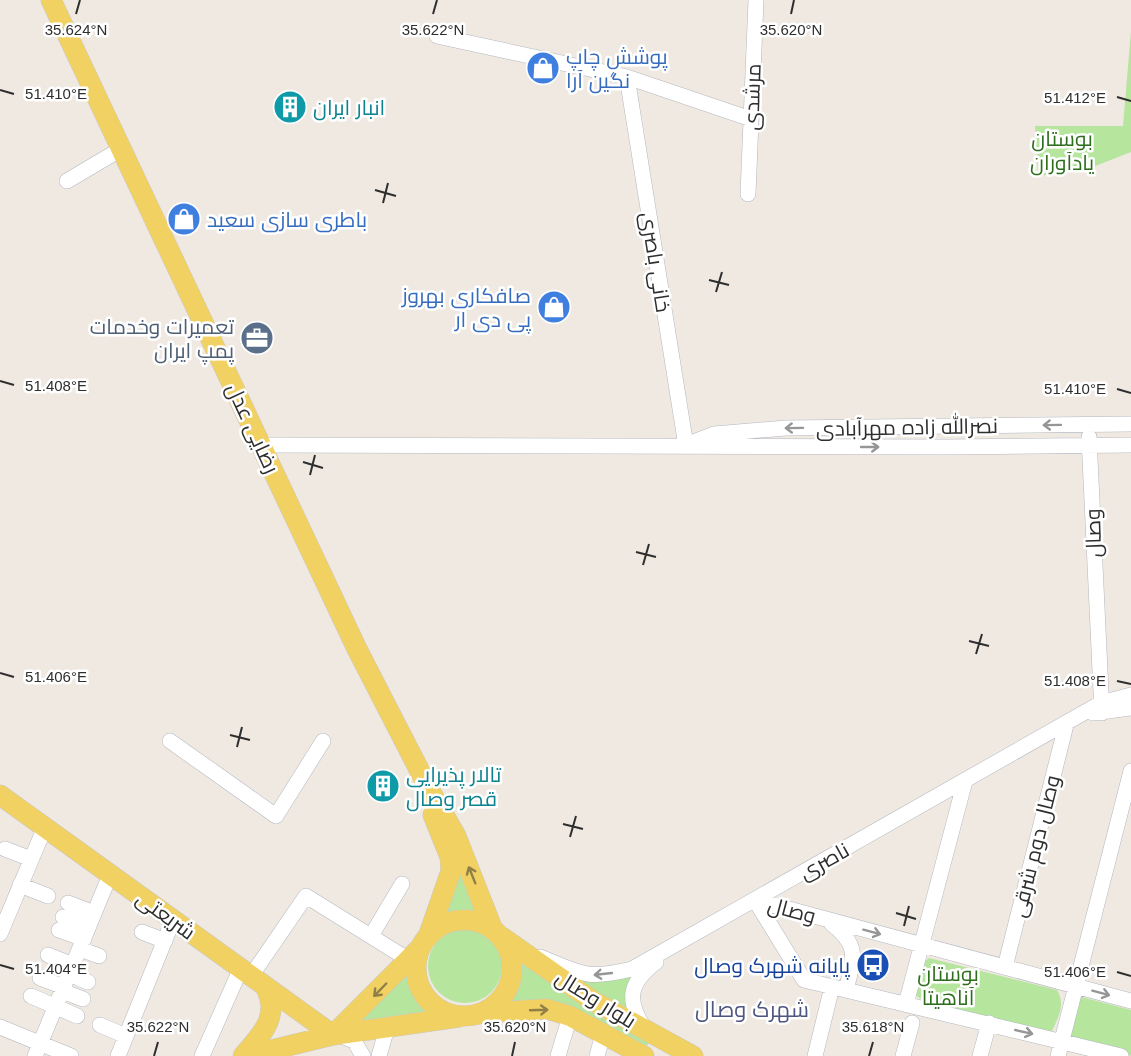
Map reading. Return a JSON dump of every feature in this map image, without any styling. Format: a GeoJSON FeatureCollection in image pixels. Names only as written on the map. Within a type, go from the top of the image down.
{"type":"FeatureCollection","features":[{"type":"Feature","properties":{"kind":"main road","name":"رضایی عدل"},"geometry":{"type":"LineString","coordinates":[[51,0],[357,649],[429,789],[456,836],[497,933]]}},
{"type":"Feature","properties":{"kind":"main road"},"geometry":{"type":"LineString","coordinates":[[336,1035],[419,947],[442,925],[458,920],[474,920],[497,933],[509,950],[512,965],[510,980],[504,994],[494,1006],[473,1014],[449,1014],[435,1006],[424,994],[417,980],[416,963],[419,947],[451,871],[450,857],[428,804],[429,789]]}},
{"type":"Feature","properties":{"kind":"main road","name":"شریعتی"},"geometry":{"type":"LineString","coordinates":[[0,795],[253,978],[336,1035]]}},
{"type":"Feature","properties":{"kind":"main road","name":"بلوار وصال"},"geometry":{"type":"LineString","coordinates":[[497,933],[593,1001],[693,1056]]}},
{"type":"Feature","properties":{"kind":"main road"},"geometry":{"type":"LineString","coordinates":[[245,1056],[272,1015],[272,1000],[253,978]]}},
{"type":"Feature","properties":{"kind":"main road","name":"بلوار وصال"},"geometry":{"type":"LineString","coordinates":[[245,1056],[336,1035],[392,1026],[473,1014],[547,1009],[570,1016],[642,1055]]}},
{"type":"Feature","properties":{"kind":"main road"},"geometry":{"type":"LineString","coordinates":[[642,1055],[651,1033]]}},
{"type":"Feature","properties":{"kind":"street","name":"مرشدی"},"geometry":{"type":"LineString","coordinates":[[748,194],[756,0]]}},
{"type":"Feature","properties":{"kind":"street"},"geometry":{"type":"LineString","coordinates":[[437,36],[627,77],[751,118]]}},
{"type":"Feature","properties":{"kind":"street","name":"خانی باصری"},"geometry":{"type":"LineString","coordinates":[[627,77],[686,446]]}},
{"type":"Feature","properties":{"kind":"street"},"geometry":{"type":"LineString","coordinates":[[67,181],[121,149]]}},
{"type":"Feature","properties":{"kind":"street","name":"وصال"},"geometry":{"type":"LineString","coordinates":[[1089,424],[1096,710]]}},
{"type":"Feature","properties":{"kind":"street","name":"نصرالله زاده مهرآبادی"},"geometry":{"type":"LineString","coordinates":[[686,446],[714,434],[786,428],[1131,424]]}},
{"type":"Feature","properties":{"kind":"street","name":"نصرالله زاده مهرآبادی"},"geometry":{"type":"LineString","coordinates":[[261,445],[946,447],[1131,445]]}},
{"type":"Feature","properties":{"kind":"street","name":"ناصری"},"geometry":{"type":"LineString","coordinates":[[521,950],[582,975],[606,975],[632,969],[1066,725],[1131,695]]}},
{"type":"Feature","properties":{"kind":"street","name":"ناصری"},"geometry":{"type":"LineString","coordinates":[[1096,710],[1131,708]]}},
{"type":"Feature","properties":{"kind":"street","name":"وصال دوم شرقی"},"geometry":{"type":"LineString","coordinates":[[1005,967],[1066,725]]}},
{"type":"Feature","properties":{"kind":"street"},"geometry":{"type":"LineString","coordinates":[[170,741],[276,816],[323,741]]}},
{"type":"Feature","properties":{"kind":"street"},"geometry":{"type":"LineString","coordinates":[[1058,1056],[1127,809],[1131,771]]}},
{"type":"Feature","properties":{"kind":"street"},"geometry":{"type":"LineString","coordinates":[[906,1004],[965,781]]}},
{"type":"Feature","properties":{"kind":"street"},"geometry":{"type":"LineString","coordinates":[[0,934],[45,827]]}},
{"type":"Feature","properties":{"kind":"street"},"geometry":{"type":"LineString","coordinates":[[5,849],[31,859]]}},
{"type":"Feature","properties":{"kind":"street"},"geometry":{"type":"LineString","coordinates":[[38,1050],[110,875]]}},
{"type":"Feature","properties":{"kind":"street"},"geometry":{"type":"LineString","coordinates":[[371,936],[402,884]]}},
{"type":"Feature","properties":{"kind":"street"},"geometry":{"type":"LineString","coordinates":[[20,885],[48,896]]}},
{"type":"Feature","properties":{"kind":"street"},"geometry":{"type":"LineString","coordinates":[[202,1056],[306,896],[371,936],[419,947]]}},
{"type":"Feature","properties":{"kind":"street","name":"وصال"},"geometry":{"type":"LineString","coordinates":[[755,900],[1131,1001]]}},
{"type":"Feature","properties":{"kind":"street","name":"وصال"},"geometry":{"type":"LineString","coordinates":[[755,900],[804,980],[1121,1056]]}},
{"type":"Feature","properties":{"kind":"street"},"geometry":{"type":"LineString","coordinates":[[87,932],[64,916],[87,932],[99,956]]}},
{"type":"Feature","properties":{"kind":"street"},"geometry":{"type":"LineString","coordinates":[[815,1056],[854,951],[844,933],[826,919]]}},
{"type":"Feature","properties":{"kind":"street"},"geometry":{"type":"LineString","coordinates":[[118,1056],[173,920]]}},
{"type":"Feature","properties":{"kind":"street"},"geometry":{"type":"LineString","coordinates":[[142,932],[165,941]]}},
{"type":"Feature","properties":{"kind":"street"},"geometry":{"type":"LineString","coordinates":[[651,1033],[635,1011],[632,990],[645,970],[675,944]]}},
{"type":"Feature","properties":{"kind":"street"},"geometry":{"type":"LineString","coordinates":[[48,955],[83,999]]}},
{"type":"Feature","properties":{"kind":"street"},"geometry":{"type":"LineString","coordinates":[[40,978],[88,982]]}},
{"type":"Feature","properties":{"kind":"street"},"geometry":{"type":"LineString","coordinates":[[31,996],[53,1012],[75,1021]]}},
{"type":"Feature","properties":{"kind":"street"},"geometry":{"type":"LineString","coordinates":[[558,1056],[570,1016]]}},
{"type":"Feature","properties":{"kind":"street"},"geometry":{"type":"LineString","coordinates":[[903,1056],[912,1023]]}},
{"type":"Feature","properties":{"kind":"street"},"geometry":{"type":"LineString","coordinates":[[980,1056],[989,1023]]}},
{"type":"Feature","properties":{"kind":"street"},"geometry":{"type":"LineString","coordinates":[[100,1025],[126,1036]]}},
{"type":"Feature","properties":{"kind":"street"},"geometry":{"type":"LineString","coordinates":[[379,1056],[385,1035],[392,1026]]}},
{"type":"Feature","properties":{"kind":"street"},"geometry":{"type":"LineString","coordinates":[[0,1028],[38,1050],[71,1056]]}},
{"type":"Feature","properties":{"kind":"street"},"geometry":{"type":"LineString","coordinates":[[597,1056],[603,1034]]}},
{"type":"Feature","properties":{"kind":"street"},"geometry":{"type":"LineString","coordinates":[[336,1035],[354,1041],[363,1056]]}},
{"type":"Feature","properties":{"kind":"green space","name":"بوستان یادآوران"},"geometry":{"type":"Polygon","coordinates":[[[1131,31],[1131,152],[1085,170],[1038,176],[1035,126],[1123,126],[1131,31]]]}},
{"type":"Feature","properties":{"kind":"green space"},"geometry":{"type":"Polygon","coordinates":[[[457,856],[485,917],[462,913],[439,918],[457,856]]]}},
{"type":"Feature","properties":{"kind":"green space"},"geometry":{"type":"Polygon","coordinates":[[[465,929],[486,935],[496,945],[502,966],[496,987],[486,997],[465,1003],[444,997],[434,987],[428,966],[434,945],[444,935],[465,929]]]}},
{"type":"Feature","properties":{"kind":"green space"},"geometry":{"type":"Polygon","coordinates":[[[518,953],[651,1040],[646,1047],[507,1004],[516,992],[520,980],[518,953]]]}},
{"type":"Feature","properties":{"kind":"green space","name":"بوستان آناهیتا"},"geometry":{"type":"Polygon","coordinates":[[[929,958],[1057,990],[1061,1006],[1051,1033],[924,1001],[915,995],[923,963],[929,958]]]}},
{"type":"Feature","properties":{"kind":"green space"},"geometry":{"type":"Polygon","coordinates":[[[639,970],[630,981],[626,992],[634,1017],[567,978],[604,981],[639,970]]]}},
{"type":"Feature","properties":{"kind":"green space"},"geometry":{"type":"Polygon","coordinates":[[[406,971],[416,995],[434,1014],[392,1016],[344,1027],[406,971]]]}},
{"type":"Feature","properties":{"kind":"green space"},"geometry":{"type":"Polygon","coordinates":[[[1078,996],[1131,1010],[1131,1056],[1068,1035],[1078,996]]]}},
{"type":"Feature","properties":{"kind":"place","name":"پوشش چاپ نگین آرا"},"geometry":{"type":"Point","coordinates":[543,68]}},
{"type":"Feature","properties":{"kind":"place","name":"انبار ایران"},"geometry":{"type":"Point","coordinates":[290,107]}},
{"type":"Feature","properties":{"kind":"place","name":"باطری سازی سعید"},"geometry":{"type":"Point","coordinates":[184,219]}},
{"type":"Feature","properties":{"kind":"place","name":"صافکاری بهروز پی دی ار"},"geometry":{"type":"Point","coordinates":[554,307]}},
{"type":"Feature","properties":{"kind":"place","name":"تعمیرات وخدمات پمپ ایران"},"geometry":{"type":"Point","coordinates":[257,338]}},
{"type":"Feature","properties":{"kind":"place","name":"تالار پذیرایی قصر وصال"},"geometry":{"type":"Point","coordinates":[383,786]}},
{"type":"Feature","properties":{"kind":"place","name":"پایانه شهرک وصال"},"geometry":{"type":"Point","coordinates":[873,965]}},
{"type":"Feature","properties":{"kind":"district","name":"شهرک وصال"},"geometry":{"type":"Point","coordinates":[752,1009]}}]}
